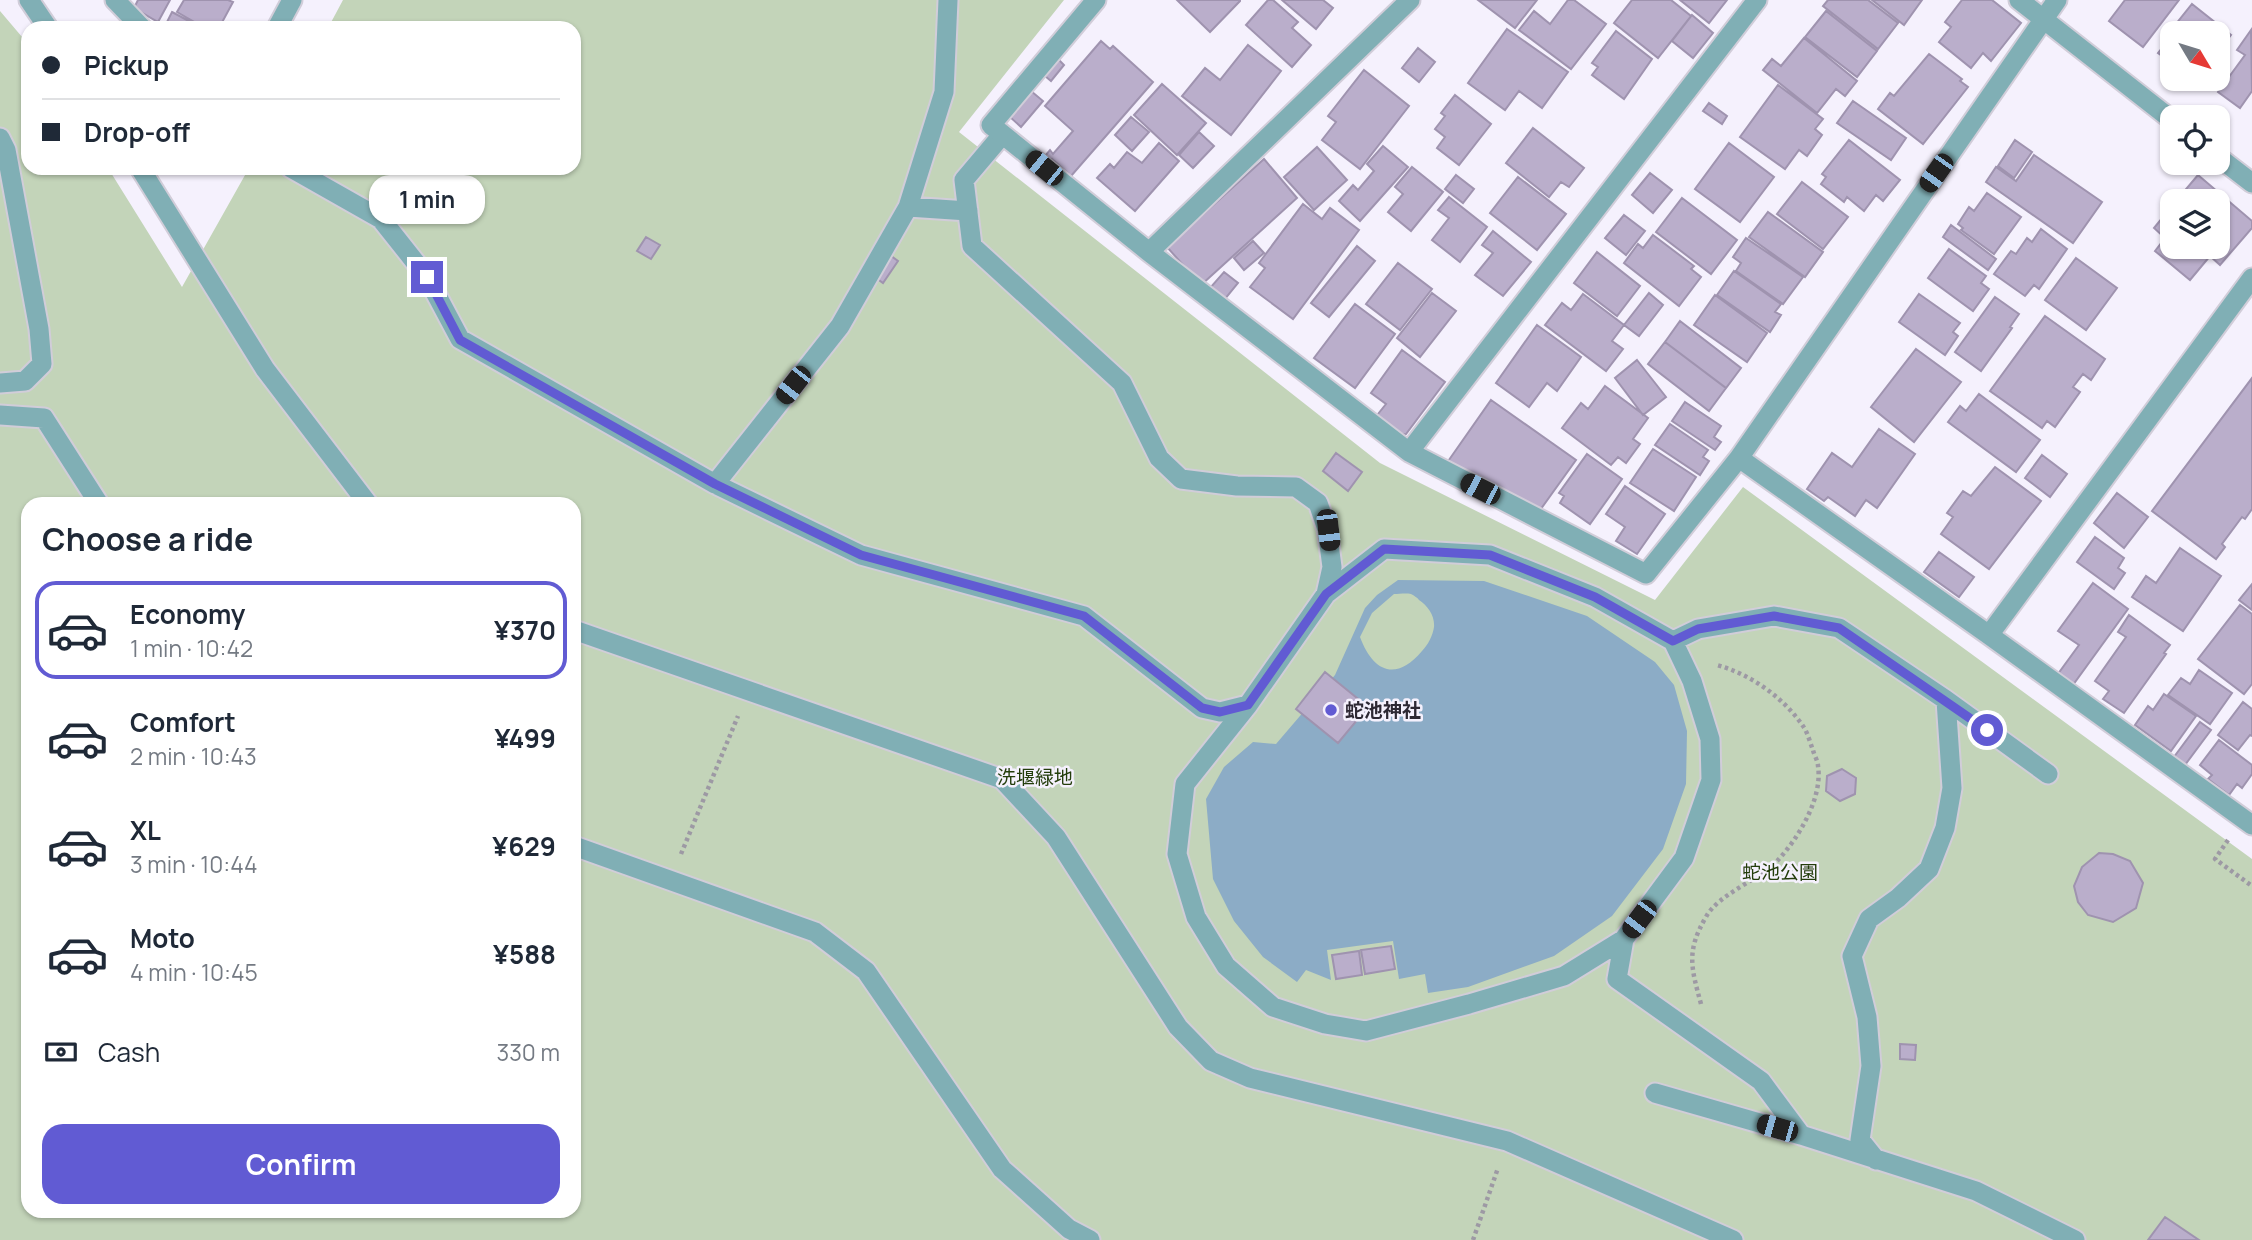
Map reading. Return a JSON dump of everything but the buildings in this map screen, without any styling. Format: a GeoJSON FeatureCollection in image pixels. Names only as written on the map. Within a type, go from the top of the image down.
{"type":"FeatureCollection","features":[{"type":"Feature","properties":{"kind":"street"},"geometry":{"type":"LineString","coordinates":[[29,0],[43,21]]}},
{"type":"Feature","properties":{"kind":"street"},"geometry":{"type":"LineString","coordinates":[[115,0],[135,21]]}},
{"type":"Feature","properties":{"kind":"street"},"geometry":{"type":"LineString","coordinates":[[280,21],[292,0]]}},
{"type":"Feature","properties":{"kind":"street"},"geometry":{"type":"LineString","coordinates":[[715,484],[839,326],[908,207],[944,92],[948,0]]}},
{"type":"Feature","properties":{"kind":"street"},"geometry":{"type":"LineString","coordinates":[[1096,0],[991,125],[1149,252],[1409,452],[1646,574],[1739,458],[2057,0]]}},
{"type":"Feature","properties":{"kind":"street"},"geometry":{"type":"LineString","coordinates":[[1149,252],[1410,0]]}},
{"type":"Feature","properties":{"kind":"street"},"geometry":{"type":"LineString","coordinates":[[1409,452],[1757,0]]}},
{"type":"Feature","properties":{"kind":"street"},"geometry":{"type":"LineString","coordinates":[[2019,0],[2160,111]]}},
{"type":"Feature","properties":{"kind":"street"},"geometry":{"type":"LineString","coordinates":[[1002,135],[964,180],[972,246],[1122,383],[1159,458],[1181,479],[1237,486],[1296,487],[1318,503],[1328,530],[1332,568],[1326,594]]}},
{"type":"Feature","properties":{"kind":"street"},"geometry":{"type":"LineString","coordinates":[[0,138],[6,150],[39,329],[42,364],[25,381],[0,383]]}},
{"type":"Feature","properties":{"kind":"street"},"geometry":{"type":"LineString","coordinates":[[2230,166],[2252,183]]}},
{"type":"Feature","properties":{"kind":"street"},"geometry":{"type":"LineString","coordinates":[[144,175],[265,369],[363,497]]}},
{"type":"Feature","properties":{"kind":"street"},"geometry":{"type":"LineString","coordinates":[[303,175],[381,219],[427,277],[460,340],[715,484],[861,555],[1084,616],[1202,708],[1220,712],[1248,705]]}},
{"type":"Feature","properties":{"kind":"street"},"geometry":{"type":"LineString","coordinates":[[908,207],[968,211]]}},
{"type":"Feature","properties":{"kind":"street"},"geometry":{"type":"LineString","coordinates":[[1989,635],[2252,278]]}},
{"type":"Feature","properties":{"kind":"street"},"geometry":{"type":"LineString","coordinates":[[0,415],[44,418],[95,497]]}},
{"type":"Feature","properties":{"kind":"street"},"geometry":{"type":"LineString","coordinates":[[1739,458],[2249,817]]}},
{"type":"Feature","properties":{"kind":"street"},"geometry":{"type":"LineString","coordinates":[[1384,549],[1490,555],[1595,597],[1673,641],[1686,668],[1710,739],[1712,780],[1684,858],[1624,939],[1564,976],[1366,1031],[1325,1024],[1273,1007],[1226,966],[1196,917],[1177,853],[1185,784],[1248,705],[1326,594],[1384,549]]}},
{"type":"Feature","properties":{"kind":"street"},"geometry":{"type":"LineString","coordinates":[[1673,641],[1698,629],[1774,616],[1839,628],[1946,700],[2048,775]]}},
{"type":"Feature","properties":{"kind":"street"},"geometry":{"type":"LineString","coordinates":[[581,632],[1002,779],[1056,837],[1178,1027],[1211,1061],[1250,1078],[1507,1140],[1733,1240]]}},
{"type":"Feature","properties":{"kind":"street"},"geometry":{"type":"LineString","coordinates":[[1876,1160],[1860,1140],[1871,1066],[1867,1017],[1852,956],[1869,919],[1898,898],[1929,869],[1945,828],[1952,788],[1946,700]]}},
{"type":"Feature","properties":{"kind":"street"},"geometry":{"type":"LineString","coordinates":[[581,849],[816,932],[866,971],[1002,1169],[1069,1229],[1090,1240]]}},
{"type":"Feature","properties":{"kind":"street"},"geometry":{"type":"LineString","coordinates":[[1624,939],[1617,979],[1761,1081],[1801,1135]]}},
{"type":"Feature","properties":{"kind":"street"},"geometry":{"type":"LineString","coordinates":[[1655,1093],[1801,1135],[1976,1191],[2075,1240]]}},
{"type":"Feature","properties":{"kind":"path"},"geometry":{"type":"LineString","coordinates":[[1686,668],[1704,662],[1737,671],[1775,695],[1804,727],[1818,766],[1815,798],[1798,835],[1775,864],[1742,884],[1707,913],[1693,941],[1691,969],[1714,1048]]}},
{"type":"Feature","properties":{"kind":"path"},"geometry":{"type":"LineString","coordinates":[[670,881],[748,691]]}},
{"type":"Feature","properties":{"kind":"path"},"geometry":{"type":"LineString","coordinates":[[2249,817],[2215,859],[2252,886]]}},
{"type":"Feature","properties":{"kind":"path"},"geometry":{"type":"LineString","coordinates":[[1474,1240],[1507,1140]]}},
{"type":"Feature","properties":{"kind":"green space","name":"洗堰緑地"},"geometry":{"type":"Polygon","coordinates":[[[343,0],[1064,0],[959,132],[1380,463],[1655,600],[1743,487],[2252,859],[2252,1240],[0,1240],[0,11],[21,36],[21,175],[112,175],[182,287],[245,175],[581,175],[581,21],[332,21],[343,0]]]}},
{"type":"Feature","properties":{"kind":"water"},"geometry":{"type":"Polygon","coordinates":[[[1398,580],[1484,581],[1587,616],[1655,662],[1674,685],[1687,731],[1686,784],[1663,849],[1612,916],[1554,956],[1468,987],[1428,993],[1425,974],[1399,979],[1393,941],[1327,950],[1331,980],[1306,970],[1297,982],[1263,957],[1234,921],[1213,879],[1206,799],[1224,767],[1253,742],[1276,744],[1335,675],[1365,608],[1377,595],[1398,580]],[[1394,594],[1372,613],[1360,637],[1372,658],[1386,669],[1403,667],[1412,661],[1430,640],[1434,627],[1430,612],[1418,598],[1411,594],[1394,594]]]}},
{"type":"Feature","properties":{"kind":"place","name":"蛇池神社"},"geometry":{"type":"Point","coordinates":[1331,710]}},
{"type":"Feature","properties":{"kind":"route"},"geometry":{"type":"LineString","coordinates":[[427,277],[460,340],[715,484],[861,555],[1084,616],[1202,708],[1220,712],[1248,705],[1326,594],[1384,549],[1490,555],[1595,597],[1673,641],[1698,629],[1774,616],[1839,628],[1987,730]]}},
{"type":"Feature","properties":{"kind":"park label","name":"蛇池公園"},"geometry":{"type":"Point","coordinates":[1780,872]}}]}
